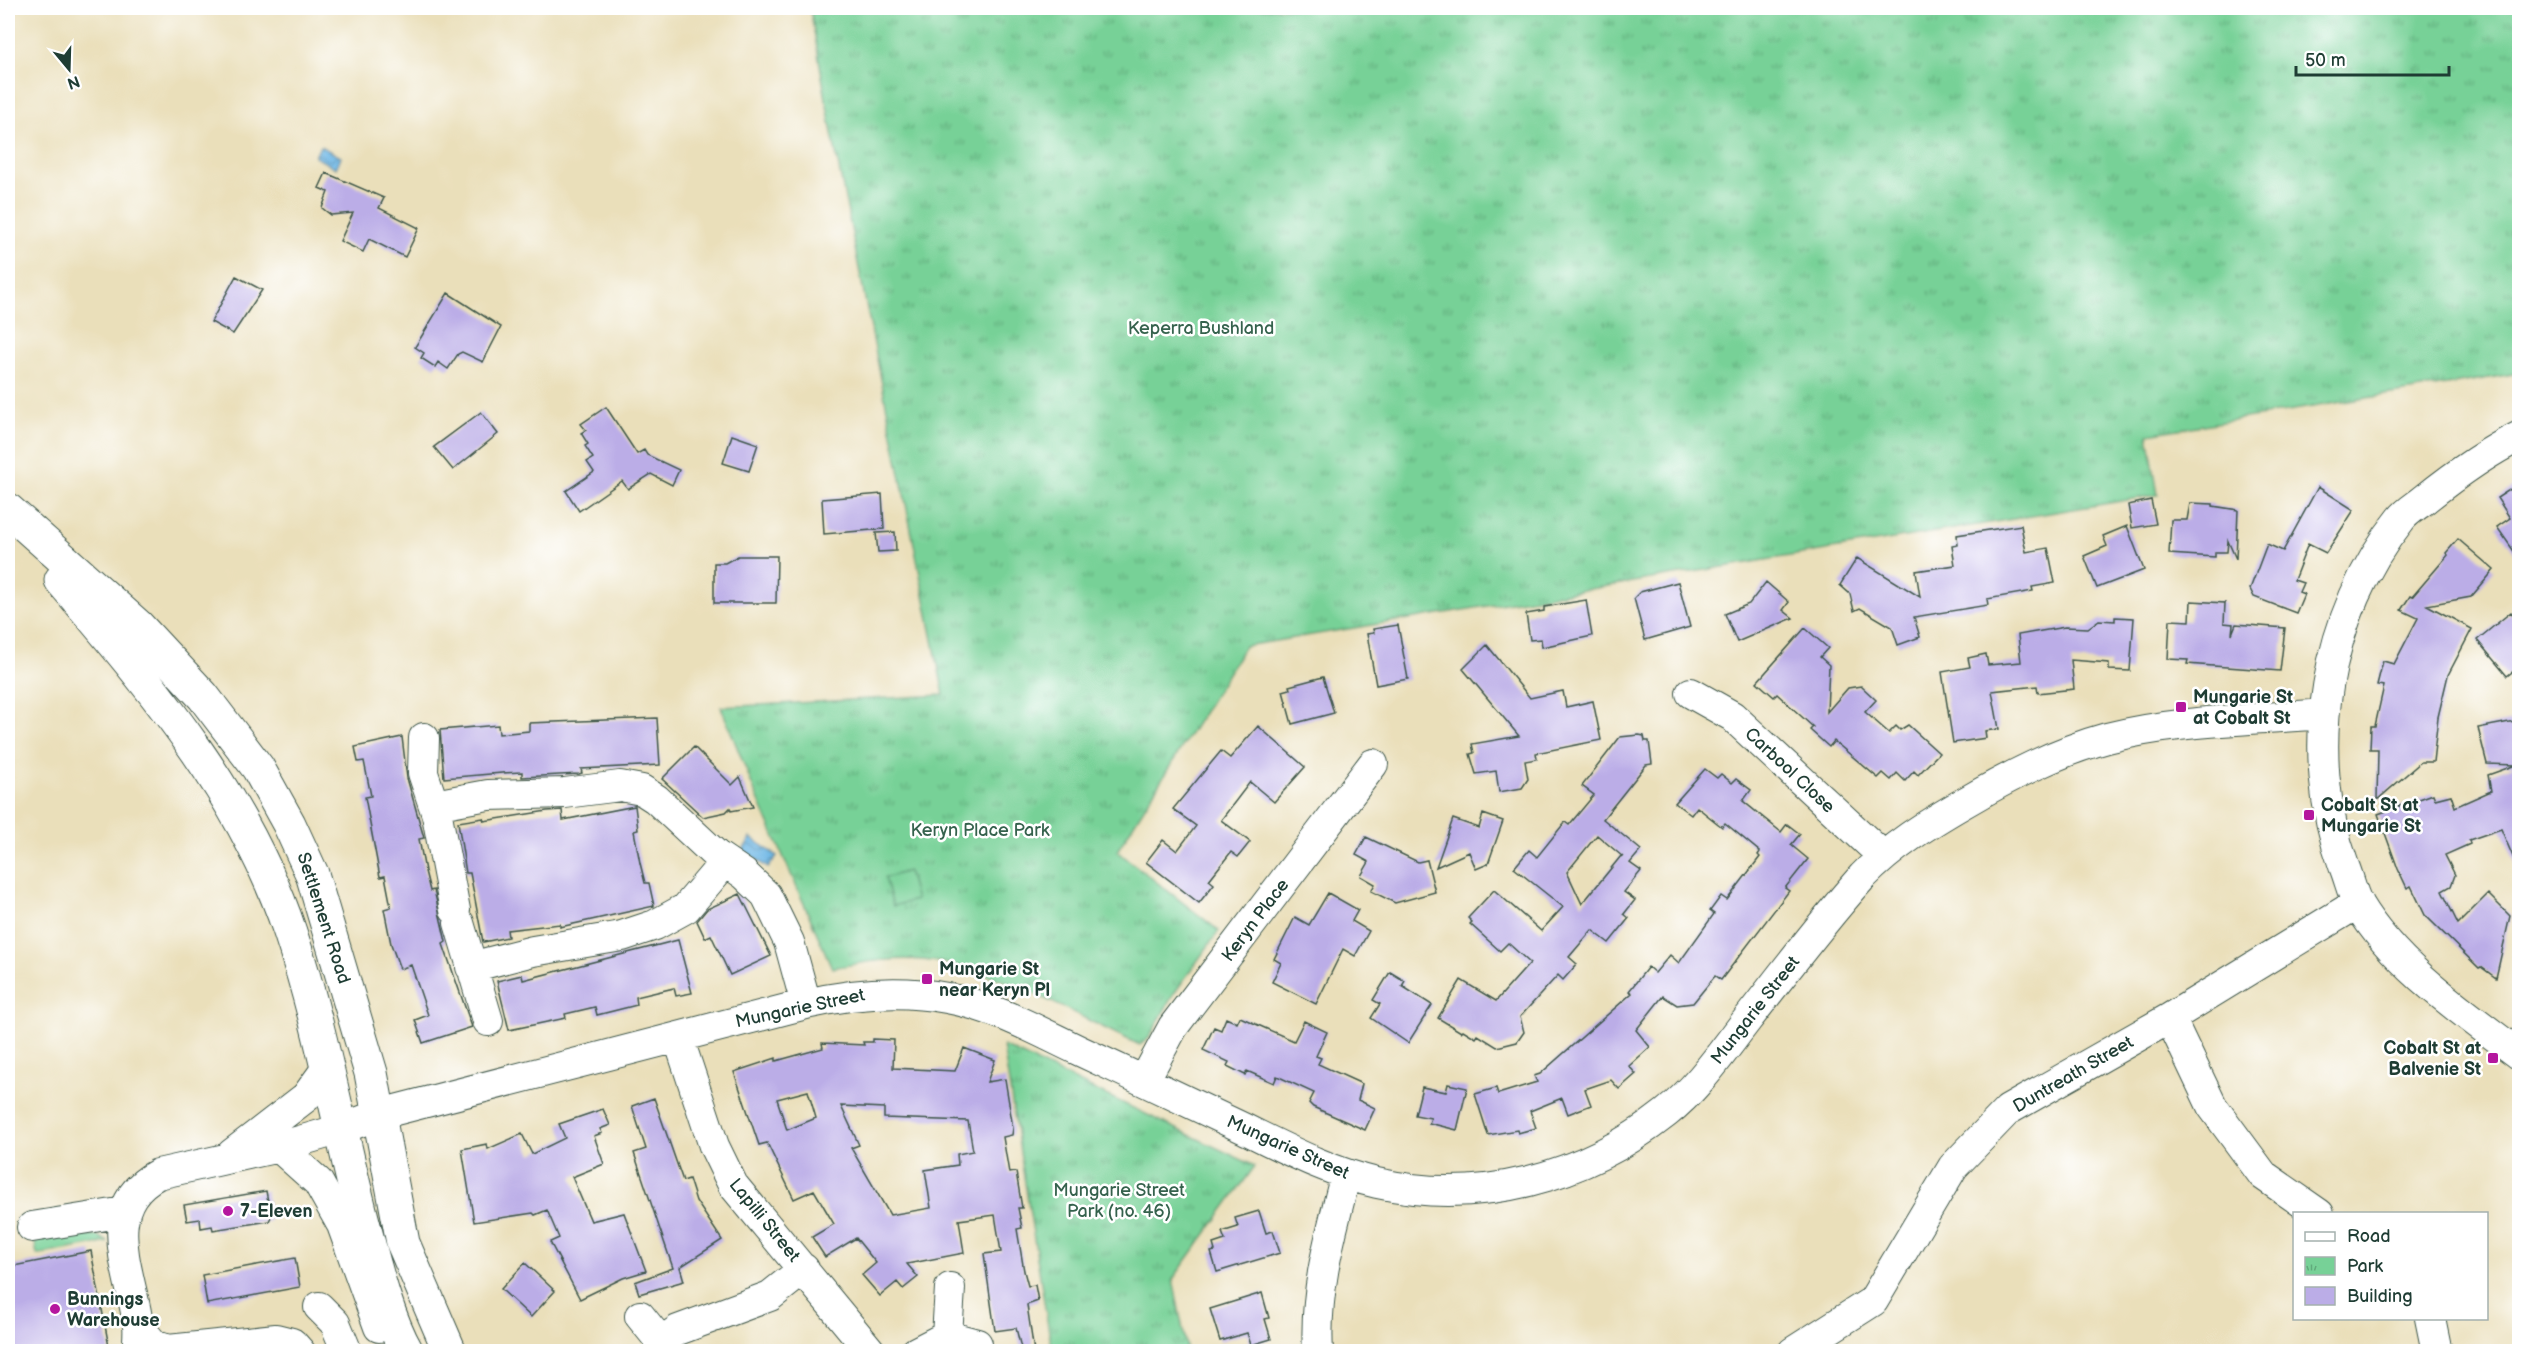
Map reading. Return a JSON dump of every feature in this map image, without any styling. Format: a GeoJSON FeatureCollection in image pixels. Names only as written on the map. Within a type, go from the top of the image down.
{"type":"FeatureCollection","features":[{"type":"Feature","properties":{"kind":"main road","name":"Settlement Road"},"geometry":{"type":"LineString","coordinates":[[8,510],[137,625],[203,696],[258,768],[290,824],[312,874],[354,1009],[380,1114],[404,1243],[450,1352]]}},
{"type":"Feature","properties":{"kind":"main road","name":"Settlement Road"},"geometry":{"type":"LineString","coordinates":[[8,515],[140,674],[201,755],[248,830],[290,931],[327,1068],[375,1266],[407,1352]]}},
{"type":"Feature","properties":{"kind":"street"},"geometry":{"type":"LineString","coordinates":[[2520,436],[2494,448],[2469,465],[2402,517],[2358,585],[2334,656],[2324,714],[2326,798],[2338,850],[2358,903],[2405,963],[2442,996],[2520,1055]]}},
{"type":"Feature","properties":{"kind":"street","name":"Carbool Close"},"geometry":{"type":"LineString","coordinates":[[1691,693],[1732,716],[1883,856]]}},
{"type":"Feature","properties":{"kind":"street","name":"Mungarie Street"},"geometry":{"type":"LineString","coordinates":[[125,1212],[136,1190],[150,1178],[166,1171],[279,1147],[340,1129],[380,1114],[806,1004],[878,993],[923,994],[966,1002],[1015,1020],[1300,1156],[1376,1183],[1431,1191],[1484,1190],[1543,1178],[1595,1158],[1622,1144],[1669,1111],[1687,1094],[1826,920],[1883,856],[1934,821],[2008,778],[2054,756],[2097,741],[2170,728],[2324,714]]}},
{"type":"Feature","properties":{"kind":"street"},"geometry":{"type":"LineString","coordinates":[[424,738],[423,773],[434,805],[457,916],[488,1022]]}},
{"type":"Feature","properties":{"kind":"street","name":"Keryn Place"},"geometry":{"type":"LineString","coordinates":[[1144,1081],[1173,1027],[1373,765]]}},
{"type":"Feature","properties":{"kind":"street"},"geometry":{"type":"LineString","coordinates":[[434,805],[488,795],[631,788],[656,799],[726,862],[762,890],[774,907],[792,952],[806,1004]]}},
{"type":"Feature","properties":{"kind":"street"},"geometry":{"type":"LineString","coordinates":[[471,967],[533,951],[616,938],[655,925],[686,908],[726,862]]}},
{"type":"Feature","properties":{"kind":"street","name":"Duntreath Street"},"geometry":{"type":"LineString","coordinates":[[1793,1352],[1873,1301],[1953,1167],[2008,1110],[2170,1018],[2358,903]]}},
{"type":"Feature","properties":{"kind":"street"},"geometry":{"type":"LineString","coordinates":[[2170,1018],[2212,1106],[2263,1175],[2316,1212]]}},
{"type":"Feature","properties":{"kind":"street","name":"Lapilli Street"},"geometry":{"type":"LineString","coordinates":[[678,1036],[714,1146],[733,1185],[871,1352]]}},
{"type":"Feature","properties":{"kind":"street"},"geometry":{"type":"LineString","coordinates":[[225,1159],[306,1097],[327,1068]]}},
{"type":"Feature","properties":{"kind":"street"},"geometry":{"type":"LineString","coordinates":[[279,1147],[318,1182],[342,1225],[390,1352]]}},
{"type":"Feature","properties":{"kind":"street"},"geometry":{"type":"LineString","coordinates":[[1318,1352],[1316,1321],[1327,1243],[1346,1174]]}},
{"type":"Feature","properties":{"kind":"street"},"geometry":{"type":"LineString","coordinates":[[32,1227],[125,1212],[122,1242],[138,1339],[168,1350],[276,1340],[292,1343],[300,1352]]}},
{"type":"Feature","properties":{"kind":"street"},"geometry":{"type":"LineString","coordinates":[[640,1316],[660,1347],[678,1330],[770,1296],[804,1269]]}},
{"type":"Feature","properties":{"kind":"street"},"geometry":{"type":"LineString","coordinates":[[947,1336],[950,1288]]}},
{"type":"Feature","properties":{"kind":"street"},"geometry":{"type":"LineString","coordinates":[[319,1307],[335,1323],[347,1352]]}},
{"type":"Feature","properties":{"kind":"street"},"geometry":{"type":"LineString","coordinates":[[2430,1320],[2437,1352]]}},
{"type":"Feature","properties":{"kind":"street"},"geometry":{"type":"LineString","coordinates":[[916,1352],[947,1336],[976,1344]]}},
{"type":"Feature","properties":{"kind":"green space","name":"Keperra Bushland"},"geometry":{"type":"Polygon","coordinates":[[[810,8],[2519,8],[2519,373],[2148,434],[2158,495],[1245,646],[1117,851],[1219,931],[1173,995],[1149,1038],[1140,1045],[1039,996],[959,967],[932,961],[894,959],[832,968],[755,792],[721,707],[944,695],[831,128],[810,8]]]}},
{"type":"Feature","properties":{"kind":"green space"},"geometry":{"type":"Polygon","coordinates":[[[908,871],[916,900],[893,906],[885,878],[908,871]]]}},
{"type":"Feature","properties":{"kind":"green space","name":"Mungarie Street Park (no. 46)"},"geometry":{"type":"Polygon","coordinates":[[[1003,1046],[1255,1166],[1173,1279],[1187,1351],[1052,1351],[1003,1046]]]}},
{"type":"Feature","properties":{"kind":"green space"},"geometry":{"type":"Polygon","coordinates":[[[66,1235],[98,1236],[108,1242],[37,1255],[34,1238],[66,1235]]]}},
{"type":"Feature","properties":{"kind":"water"},"geometry":{"type":"Polygon","coordinates":[[[320,146],[341,157],[336,168],[315,157],[320,146]]]}},
{"type":"Feature","properties":{"kind":"water"},"geometry":{"type":"Polygon","coordinates":[[[751,838],[777,856],[768,868],[743,850],[751,838]]]}},
{"type":"Feature","properties":{"kind":"building"},"geometry":{"type":"Polygon","coordinates":[[[326,173],[384,198],[379,208],[419,228],[405,257],[369,239],[363,252],[340,241],[353,213],[331,215],[322,208],[328,192],[319,188],[326,173]]]}},
{"type":"Feature","properties":{"kind":"building"},"geometry":{"type":"Polygon","coordinates":[[[236,276],[262,290],[233,334],[211,322],[236,276]]]}},
{"type":"Feature","properties":{"kind":"building"},"geometry":{"type":"Polygon","coordinates":[[[448,293],[501,327],[483,362],[462,352],[458,354],[448,369],[438,362],[435,367],[421,358],[424,353],[415,347],[448,293]]]}},
{"type":"Feature","properties":{"kind":"building"},"geometry":{"type":"Polygon","coordinates":[[[606,407],[637,454],[644,450],[647,455],[679,470],[672,485],[651,474],[628,489],[622,481],[579,511],[566,491],[594,472],[587,462],[593,458],[585,446],[588,444],[581,433],[586,430],[581,424],[606,407]]]}},
{"type":"Feature","properties":{"kind":"building"},"geometry":{"type":"Polygon","coordinates":[[[481,412],[498,434],[453,470],[434,447],[481,412]]]}},
{"type":"Feature","properties":{"kind":"building"},"geometry":{"type":"Polygon","coordinates":[[[732,435],[758,444],[749,471],[723,463],[732,435]]]}},
{"type":"Feature","properties":{"kind":"building"},"geometry":{"type":"Polygon","coordinates":[[[2520,483],[2520,560],[2497,527],[2510,518],[2497,498],[2520,483]]]}},
{"type":"Feature","properties":{"kind":"building"},"geometry":{"type":"Polygon","coordinates":[[[2318,487],[2354,510],[2326,553],[2308,544],[2294,580],[2303,583],[2299,592],[2304,594],[2296,613],[2254,597],[2250,589],[2267,544],[2283,551],[2318,487]]]}},
{"type":"Feature","properties":{"kind":"building"},"geometry":{"type":"Polygon","coordinates":[[[882,494],[884,529],[824,534],[822,499],[882,494]]]}},
{"type":"Feature","properties":{"kind":"building"},"geometry":{"type":"Polygon","coordinates":[[[2151,500],[2156,524],[2132,528],[2128,505],[2151,500]]]}},
{"type":"Feature","properties":{"kind":"building"},"geometry":{"type":"Polygon","coordinates":[[[2190,503],[2213,504],[2213,506],[2238,510],[2236,559],[2228,541],[2227,552],[2215,552],[2215,557],[2169,554],[2171,520],[2187,520],[2190,503]]]}},
{"type":"Feature","properties":{"kind":"building"},"geometry":{"type":"Polygon","coordinates":[[[2021,525],[2026,552],[2048,548],[2055,583],[2032,587],[2033,591],[1987,599],[1988,605],[1914,617],[1920,637],[1898,645],[1892,627],[1860,608],[1854,611],[1850,594],[1840,585],[1857,558],[1920,597],[1916,571],[1955,565],[1952,546],[1958,545],[1957,535],[2021,525]]]}},
{"type":"Feature","properties":{"kind":"building"},"geometry":{"type":"Polygon","coordinates":[[[2127,526],[2144,570],[2097,588],[2084,556],[2107,546],[2103,536],[2127,526]]]}},
{"type":"Feature","properties":{"kind":"building"},"geometry":{"type":"Polygon","coordinates":[[[895,532],[896,551],[878,552],[876,533],[895,532]]]}},
{"type":"Feature","properties":{"kind":"building"},"geometry":{"type":"Polygon","coordinates":[[[2458,539],[2494,570],[2471,597],[2427,605],[2472,629],[2448,675],[2438,717],[2433,762],[2421,762],[2377,800],[2378,749],[2370,749],[2371,726],[2375,726],[2384,686],[2377,685],[2383,661],[2394,664],[2418,618],[2401,610],[2410,596],[2412,597],[2448,555],[2446,553],[2458,539]]]}},
{"type":"Feature","properties":{"kind":"building"},"geometry":{"type":"Polygon","coordinates":[[[738,556],[777,556],[776,603],[714,603],[714,563],[725,563],[738,556]]]}},
{"type":"Feature","properties":{"kind":"building"},"geometry":{"type":"Polygon","coordinates":[[[1678,582],[1690,627],[1645,640],[1634,598],[1640,592],[1678,582]]]}},
{"type":"Feature","properties":{"kind":"building"},"geometry":{"type":"Polygon","coordinates":[[[1766,582],[1789,602],[1783,610],[1793,618],[1737,642],[1725,614],[1749,604],[1766,582]]]}},
{"type":"Feature","properties":{"kind":"building"},"geometry":{"type":"Polygon","coordinates":[[[1586,600],[1592,636],[1542,647],[1541,639],[1530,640],[1526,614],[1544,611],[1544,607],[1586,600]]]}},
{"type":"Feature","properties":{"kind":"building"},"geometry":{"type":"Polygon","coordinates":[[[2191,601],[2225,603],[2224,623],[2233,624],[2232,634],[2236,624],[2285,628],[2280,671],[2187,664],[2188,660],[2168,659],[2170,620],[2190,621],[2191,601]]]}},
{"type":"Feature","properties":{"kind":"building"},"geometry":{"type":"Polygon","coordinates":[[[2511,612],[2520,623],[2520,666],[2507,676],[2477,640],[2511,612]]]}},
{"type":"Feature","properties":{"kind":"building"},"geometry":{"type":"Polygon","coordinates":[[[2115,617],[2134,618],[2130,671],[2109,670],[2109,663],[2071,660],[2074,689],[2038,693],[2037,686],[1992,691],[1999,729],[1985,731],[1986,738],[1953,743],[1942,672],[1970,667],[1968,658],[1986,654],[1988,665],[2021,662],[2018,635],[2065,627],[2088,628],[2099,620],[2115,621],[2115,617]]]}},
{"type":"Feature","properties":{"kind":"building"},"geometry":{"type":"Polygon","coordinates":[[[1398,625],[1408,679],[1376,685],[1367,634],[1374,633],[1373,629],[1398,625]]]}},
{"type":"Feature","properties":{"kind":"building"},"geometry":{"type":"Polygon","coordinates":[[[1805,628],[1828,648],[1820,657],[1829,665],[1827,712],[1848,688],[1861,686],[1876,700],[1865,712],[1889,733],[1896,726],[1900,730],[1908,725],[1939,753],[1918,775],[1914,771],[1905,781],[1897,773],[1891,780],[1883,773],[1878,778],[1834,741],[1829,747],[1810,730],[1813,727],[1777,694],[1774,697],[1757,682],[1805,628]]]}},
{"type":"Feature","properties":{"kind":"building"},"geometry":{"type":"Polygon","coordinates":[[[1487,645],[1530,698],[1563,691],[1566,707],[1593,701],[1601,740],[1536,753],[1537,759],[1525,761],[1528,779],[1522,788],[1499,792],[1496,771],[1476,774],[1470,754],[1474,753],[1472,744],[1519,736],[1463,669],[1487,645]]]}},
{"type":"Feature","properties":{"kind":"building"},"geometry":{"type":"Polygon","coordinates":[[[1323,677],[1334,713],[1292,724],[1283,691],[1290,689],[1289,686],[1323,677]]]}},
{"type":"Feature","properties":{"kind":"building"},"geometry":{"type":"Polygon","coordinates":[[[657,718],[660,765],[581,769],[582,773],[579,774],[522,777],[522,772],[444,778],[440,730],[498,725],[499,734],[529,731],[529,723],[657,718]]]}},
{"type":"Feature","properties":{"kind":"building"},"geometry":{"type":"Polygon","coordinates":[[[2520,720],[2520,873],[2501,829],[2469,840],[2470,844],[2445,855],[2455,875],[2451,886],[2442,891],[2458,924],[2488,894],[2510,916],[2496,978],[2481,967],[2479,968],[2425,915],[2411,886],[2407,888],[2398,869],[2378,814],[2433,794],[2435,799],[2451,795],[2455,807],[2491,791],[2488,775],[2516,765],[2487,764],[2478,728],[2520,720]]]}},
{"type":"Feature","properties":{"kind":"building"},"geometry":{"type":"Polygon","coordinates":[[[1258,726],[1305,767],[1274,802],[1250,782],[1221,820],[1250,842],[1238,857],[1231,852],[1209,880],[1214,884],[1199,903],[1146,862],[1163,840],[1177,851],[1196,826],[1173,809],[1221,751],[1230,758],[1258,726]]]}},
{"type":"Feature","properties":{"kind":"building"},"geometry":{"type":"Polygon","coordinates":[[[1644,736],[1645,741],[1649,741],[1652,764],[1646,765],[1603,819],[1641,850],[1630,863],[1641,871],[1624,892],[1635,900],[1624,914],[1629,918],[1609,943],[1592,930],[1569,957],[1577,964],[1563,980],[1558,975],[1520,1017],[1524,1032],[1517,1042],[1497,1047],[1478,1035],[1476,1038],[1463,1030],[1461,1032],[1438,1018],[1461,980],[1496,1001],[1530,963],[1508,943],[1500,951],[1470,924],[1472,922],[1468,918],[1494,890],[1541,931],[1563,907],[1514,868],[1529,850],[1537,857],[1565,822],[1569,825],[1594,795],[1582,786],[1620,737],[1644,736]],[[1597,835],[1567,872],[1582,904],[1621,856],[1623,857],[1597,835]]]}},
{"type":"Feature","properties":{"kind":"building"},"geometry":{"type":"Polygon","coordinates":[[[402,737],[407,778],[424,838],[419,839],[425,871],[430,891],[434,890],[446,942],[443,944],[472,1027],[423,1043],[415,1020],[428,1015],[411,965],[400,969],[391,944],[384,909],[391,907],[385,876],[380,877],[365,797],[371,796],[364,761],[358,762],[355,747],[402,737]]]}},
{"type":"Feature","properties":{"kind":"building"},"geometry":{"type":"Polygon","coordinates":[[[694,747],[732,785],[740,777],[753,807],[731,811],[730,808],[726,812],[703,817],[662,779],[694,747]]]}},
{"type":"Feature","properties":{"kind":"building"},"geometry":{"type":"Polygon","coordinates":[[[1705,769],[1717,778],[1721,774],[1732,783],[1736,779],[1751,790],[1743,801],[1781,832],[1787,824],[1800,834],[1791,845],[1808,859],[1785,888],[1789,891],[1721,980],[1715,976],[1693,1003],[1677,1005],[1663,996],[1636,1030],[1650,1047],[1629,1066],[1636,1074],[1619,1089],[1611,1080],[1585,1089],[1591,1105],[1568,1114],[1562,1098],[1530,1111],[1536,1128],[1518,1133],[1517,1130],[1488,1135],[1475,1094],[1496,1088],[1498,1094],[1537,1082],[1534,1076],[1540,1074],[1632,993],[1629,991],[1648,967],[1655,973],[1670,955],[1679,963],[1714,914],[1710,911],[1721,896],[1727,900],[1760,857],[1758,855],[1760,852],[1725,823],[1722,827],[1697,807],[1691,815],[1675,803],[1705,769]]]}},
{"type":"Feature","properties":{"kind":"building"},"geometry":{"type":"Polygon","coordinates":[[[635,806],[638,830],[634,831],[640,863],[645,883],[649,883],[654,906],[560,927],[560,924],[507,930],[508,937],[483,942],[470,873],[466,873],[458,822],[483,818],[484,821],[562,810],[563,820],[635,806]]]}},
{"type":"Feature","properties":{"kind":"building"},"geometry":{"type":"Polygon","coordinates":[[[1483,814],[1503,821],[1488,864],[1476,869],[1469,852],[1436,867],[1453,819],[1479,828],[1483,814]]]}},
{"type":"Feature","properties":{"kind":"building"},"geometry":{"type":"Polygon","coordinates":[[[1366,837],[1418,862],[1427,860],[1435,892],[1395,903],[1371,891],[1375,884],[1361,876],[1369,862],[1356,855],[1366,837]]]}},
{"type":"Feature","properties":{"kind":"building"},"geometry":{"type":"Polygon","coordinates":[[[1328,893],[1358,910],[1352,921],[1369,931],[1355,956],[1343,949],[1316,1004],[1272,982],[1281,963],[1274,959],[1295,917],[1309,925],[1328,893]]]}},
{"type":"Feature","properties":{"kind":"building"},"geometry":{"type":"Polygon","coordinates":[[[740,894],[771,956],[730,975],[711,935],[705,938],[697,921],[707,909],[740,894]]]}},
{"type":"Feature","properties":{"kind":"building"},"geometry":{"type":"Polygon","coordinates":[[[678,940],[692,993],[676,996],[674,988],[636,997],[637,1005],[597,1015],[595,1007],[565,1014],[566,1018],[509,1030],[497,981],[522,975],[523,980],[678,940]]]}},
{"type":"Feature","properties":{"kind":"building"},"geometry":{"type":"Polygon","coordinates":[[[1390,972],[1405,981],[1402,986],[1432,1005],[1408,1043],[1371,1018],[1380,1004],[1373,1000],[1390,972]]]}},
{"type":"Feature","properties":{"kind":"building"},"geometry":{"type":"Polygon","coordinates":[[[1240,1017],[1294,1041],[1304,1021],[1327,1032],[1316,1056],[1321,1058],[1318,1064],[1362,1084],[1358,1100],[1375,1108],[1365,1130],[1313,1107],[1309,1103],[1314,1093],[1277,1076],[1274,1083],[1247,1071],[1245,1075],[1227,1066],[1229,1062],[1203,1050],[1214,1027],[1221,1030],[1226,1018],[1237,1023],[1240,1017]]]}},
{"type":"Feature","properties":{"kind":"building"},"geometry":{"type":"Polygon","coordinates":[[[873,1039],[894,1040],[893,1068],[955,1071],[964,1048],[995,1060],[987,1082],[1005,1079],[1013,1128],[1012,1135],[1003,1137],[1009,1173],[1016,1172],[1022,1208],[1018,1208],[1022,1228],[1017,1229],[1024,1271],[1028,1286],[1035,1285],[1038,1301],[1027,1305],[1034,1352],[1022,1352],[1016,1328],[995,1331],[984,1254],[1001,1252],[995,1215],[959,1220],[964,1253],[907,1264],[918,1277],[903,1289],[897,1282],[880,1296],[862,1275],[876,1263],[856,1238],[825,1257],[812,1237],[834,1224],[814,1190],[794,1199],[767,1143],[759,1145],[734,1072],[776,1058],[776,1061],[823,1048],[822,1043],[864,1045],[863,1042],[873,1042],[873,1039]],[[808,1091],[777,1099],[787,1130],[816,1118],[808,1091]],[[841,1106],[859,1145],[851,1148],[890,1215],[931,1208],[925,1170],[958,1165],[957,1154],[973,1151],[968,1121],[884,1118],[884,1108],[841,1106]]]}},
{"type":"Feature","properties":{"kind":"building"},"geometry":{"type":"Polygon","coordinates":[[[1448,1084],[1467,1088],[1457,1130],[1429,1123],[1431,1118],[1415,1115],[1422,1087],[1446,1092],[1448,1084]]]}},
{"type":"Feature","properties":{"kind":"building"},"geometry":{"type":"Polygon","coordinates":[[[654,1098],[683,1181],[689,1179],[696,1201],[722,1240],[680,1267],[684,1281],[639,1294],[635,1282],[673,1268],[634,1153],[646,1149],[632,1106],[654,1098]]]}},
{"type":"Feature","properties":{"kind":"building"},"geometry":{"type":"Polygon","coordinates":[[[603,1109],[610,1125],[600,1129],[602,1133],[594,1136],[604,1164],[572,1177],[591,1221],[624,1213],[646,1271],[623,1278],[580,1299],[550,1242],[559,1238],[547,1210],[535,1215],[533,1213],[474,1222],[462,1149],[487,1144],[488,1149],[522,1134],[532,1154],[565,1138],[559,1124],[603,1109]]]}},
{"type":"Feature","properties":{"kind":"building","name":"7-Eleven"},"geometry":{"type":"Polygon","coordinates":[[[266,1191],[271,1217],[269,1221],[213,1230],[212,1226],[201,1228],[200,1219],[187,1221],[184,1205],[266,1191]]]}},
{"type":"Feature","properties":{"kind":"building"},"geometry":{"type":"Polygon","coordinates":[[[1259,1211],[1266,1233],[1273,1231],[1280,1253],[1217,1272],[1211,1252],[1215,1251],[1213,1244],[1225,1240],[1222,1232],[1238,1227],[1235,1218],[1259,1211]]]}},
{"type":"Feature","properties":{"kind":"building","name":"Bunnings Warehouse"},"geometry":{"type":"Polygon","coordinates":[[[91,1251],[110,1352],[8,1352],[8,1267],[91,1251]]]}},
{"type":"Feature","properties":{"kind":"building","name":"7-Eleven"},"geometry":{"type":"Polygon","coordinates":[[[295,1258],[300,1287],[207,1304],[202,1275],[295,1258]]]}},
{"type":"Feature","properties":{"kind":"building"},"geometry":{"type":"Polygon","coordinates":[[[525,1263],[555,1291],[531,1317],[501,1289],[525,1263]]]}},
{"type":"Feature","properties":{"kind":"building"},"geometry":{"type":"Polygon","coordinates":[[[1262,1293],[1269,1318],[1265,1319],[1271,1339],[1251,1345],[1247,1333],[1220,1341],[1210,1309],[1262,1293]]]}},
{"type":"Feature","properties":{"kind":"place","name":"Mungarie St at Cobalt St"},"geometry":{"type":"Point","coordinates":[2181,707]}},
{"type":"Feature","properties":{"kind":"place","name":"Cobalt St at Mungarie St"},"geometry":{"type":"Point","coordinates":[2309,815]}},
{"type":"Feature","properties":{"kind":"place","name":"Mungarie St near Keryn Pl"},"geometry":{"type":"Point","coordinates":[927,979]}},
{"type":"Feature","properties":{"kind":"place","name":"Cobalt St at Balvenie St"},"geometry":{"type":"Point","coordinates":[2493,1058]}},
{"type":"Feature","properties":{"kind":"place","name":"7-Eleven"},"geometry":{"type":"Point","coordinates":[228,1211]}},
{"type":"Feature","properties":{"kind":"place","name":"Bunnings Warehouse"},"geometry":{"type":"Point","coordinates":[55,1309]}},
{"type":"Feature","properties":{"kind":"park label","name":"Keryn Place Park"},"geometry":{"type":"Point","coordinates":[980,830]}}]}
